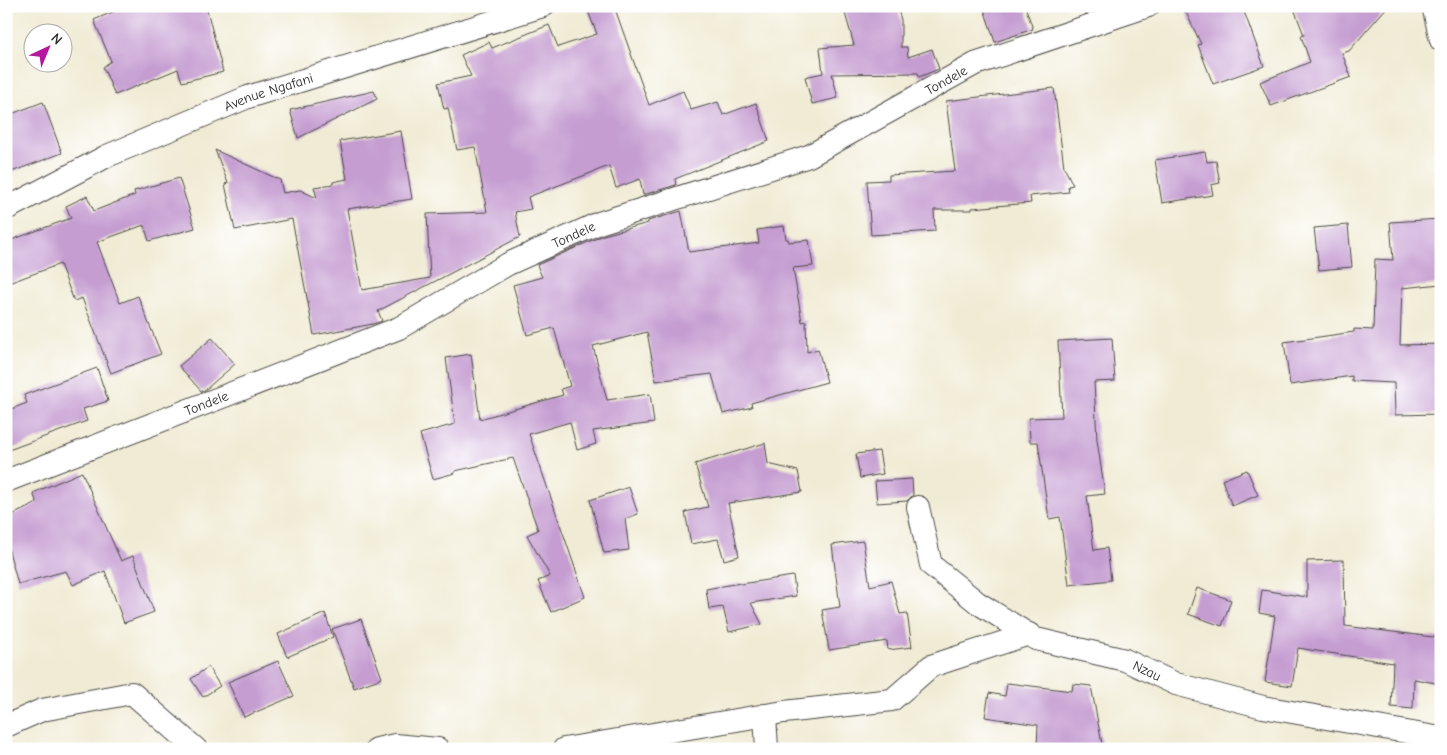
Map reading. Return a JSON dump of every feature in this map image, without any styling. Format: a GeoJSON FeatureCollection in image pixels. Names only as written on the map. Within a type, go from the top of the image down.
{"type":"FeatureCollection","features":[{"type":"Feature","properties":{"kind":"street","name":"Avenue Ngafani"},"geometry":{"type":"LineString","coordinates":[[6,210],[107,156],[248,97],[543,6]]}},
{"type":"Feature","properties":{"kind":"street","name":"Tondele"},"geometry":{"type":"LineString","coordinates":[[6,481],[399,328],[508,264],[598,223],[809,156],[975,64],[1148,6]]}},
{"type":"Feature","properties":{"kind":"street"},"geometry":{"type":"LineString","coordinates":[[1433,6],[1441,40]]}},
{"type":"Feature","properties":{"kind":"street","name":"Nzau"},"geometry":{"type":"LineString","coordinates":[[918,507],[931,564],[978,603],[1036,639],[1125,660],[1176,684],[1263,707],[1441,738]]}},
{"type":"Feature","properties":{"kind":"street"},"geometry":{"type":"LineString","coordinates":[[564,749],[766,715],[892,700],[931,666],[1029,634]]}},
{"type":"Feature","properties":{"kind":"street"},"geometry":{"type":"LineString","coordinates":[[6,726],[42,710],[132,693],[196,749]]}},
{"type":"Feature","properties":{"kind":"street"},"geometry":{"type":"LineString","coordinates":[[766,715],[767,749]]}},
{"type":"Feature","properties":{"kind":"street"},"geometry":{"type":"LineString","coordinates":[[377,749],[396,745],[438,749]]}},
{"type":"Feature","properties":{"kind":"building"},"geometry":{"type":"Polygon","coordinates":[[[126,6],[206,6],[223,72],[182,82],[178,69],[115,95],[103,67],[111,61],[94,20],[126,6]]]}},
{"type":"Feature","properties":{"kind":"building"},"geometry":{"type":"Polygon","coordinates":[[[586,6],[614,6],[649,105],[683,91],[691,110],[718,102],[723,115],[756,103],[769,141],[675,179],[676,185],[643,195],[640,179],[616,188],[609,166],[528,197],[531,209],[515,212],[520,237],[378,311],[382,321],[314,335],[292,219],[235,230],[225,184],[228,183],[215,150],[280,180],[283,193],[300,190],[317,198],[314,187],[333,184],[333,182],[347,179],[340,141],[401,131],[412,199],[347,209],[362,290],[430,278],[427,214],[487,212],[475,147],[457,150],[448,108],[444,109],[438,83],[471,76],[461,55],[489,42],[492,48],[549,25],[558,47],[597,34],[586,6]]]}},
{"type":"Feature","properties":{"kind":"building"},"geometry":{"type":"Polygon","coordinates":[[[843,6],[897,6],[901,20],[901,47],[907,47],[908,57],[932,49],[939,69],[919,77],[918,73],[832,74],[838,98],[812,104],[805,77],[823,73],[820,48],[854,45],[843,6]]]}},
{"type":"Feature","properties":{"kind":"building"},"geometry":{"type":"Polygon","coordinates":[[[983,6],[1025,6],[1033,29],[995,42],[983,6]]]}},
{"type":"Feature","properties":{"kind":"building"},"geometry":{"type":"Polygon","coordinates":[[[1183,6],[1242,6],[1264,66],[1213,84],[1198,45],[1201,44],[1183,6]]]}},
{"type":"Feature","properties":{"kind":"building"},"geometry":{"type":"Polygon","coordinates":[[[1293,6],[1388,6],[1349,51],[1342,53],[1351,77],[1271,106],[1260,82],[1310,62],[1301,36],[1304,35],[1293,6]]]}},
{"type":"Feature","properties":{"kind":"building"},"geometry":{"type":"Polygon","coordinates":[[[1054,88],[1064,167],[1073,185],[1068,186],[1069,192],[1030,196],[1031,203],[972,208],[972,210],[934,210],[935,231],[871,235],[867,181],[889,180],[889,175],[955,171],[946,101],[1054,88]]]}},
{"type":"Feature","properties":{"kind":"building"},"geometry":{"type":"Polygon","coordinates":[[[374,91],[377,99],[298,138],[290,110],[374,91]]]}},
{"type":"Feature","properties":{"kind":"building"},"geometry":{"type":"Polygon","coordinates":[[[43,102],[62,153],[6,174],[6,116],[43,102]]]}},
{"type":"Feature","properties":{"kind":"building"},"geometry":{"type":"Polygon","coordinates":[[[1205,152],[1207,162],[1216,161],[1220,183],[1211,185],[1213,195],[1162,203],[1155,160],[1205,152]]]}},
{"type":"Feature","properties":{"kind":"building"},"geometry":{"type":"Polygon","coordinates":[[[179,178],[195,228],[149,241],[144,225],[97,242],[120,303],[138,296],[161,354],[111,373],[82,298],[74,301],[60,264],[6,284],[6,242],[71,218],[66,206],[87,196],[94,211],[135,195],[134,191],[179,178]]]}},
{"type":"Feature","properties":{"kind":"building"},"geometry":{"type":"Polygon","coordinates":[[[681,211],[689,252],[759,243],[757,230],[784,226],[786,239],[789,242],[809,240],[813,266],[793,268],[802,322],[806,321],[807,352],[818,349],[827,382],[751,403],[752,407],[723,414],[712,374],[656,381],[647,332],[593,346],[607,400],[650,394],[654,423],[593,431],[596,444],[577,450],[570,422],[529,434],[585,597],[551,612],[538,581],[550,576],[527,535],[538,530],[513,458],[455,471],[455,473],[433,479],[420,434],[455,424],[446,358],[471,354],[480,419],[563,395],[561,389],[570,386],[554,328],[527,335],[513,285],[542,277],[537,265],[604,235],[648,223],[648,221],[681,211]]]}},
{"type":"Feature","properties":{"kind":"building"},"geometry":{"type":"Polygon","coordinates":[[[1441,219],[1441,284],[1402,288],[1400,345],[1441,344],[1441,414],[1395,415],[1394,383],[1352,381],[1352,376],[1290,385],[1284,342],[1354,332],[1354,329],[1373,330],[1375,259],[1393,260],[1390,222],[1441,219]]]}},
{"type":"Feature","properties":{"kind":"building"},"geometry":{"type":"Polygon","coordinates":[[[1348,225],[1352,267],[1319,270],[1314,228],[1348,225]]]}},
{"type":"Feature","properties":{"kind":"building"},"geometry":{"type":"Polygon","coordinates":[[[212,338],[235,364],[205,390],[201,391],[179,366],[212,338]]]}},
{"type":"Feature","properties":{"kind":"building"},"geometry":{"type":"Polygon","coordinates":[[[1112,338],[1115,381],[1094,382],[1097,440],[1105,494],[1087,496],[1094,550],[1107,548],[1111,580],[1069,585],[1060,517],[1049,519],[1038,442],[1030,442],[1029,418],[1062,417],[1058,341],[1112,338]]]}},
{"type":"Feature","properties":{"kind":"building"},"geometry":{"type":"Polygon","coordinates":[[[97,368],[108,401],[83,409],[87,421],[6,451],[6,411],[27,403],[24,395],[97,368]]]}},
{"type":"Feature","properties":{"kind":"building"},"geometry":{"type":"Polygon","coordinates":[[[765,443],[768,464],[798,471],[802,492],[728,503],[739,556],[724,560],[718,539],[691,544],[685,512],[708,507],[695,464],[765,443]]]}},
{"type":"Feature","properties":{"kind":"building"},"geometry":{"type":"Polygon","coordinates":[[[879,451],[883,474],[860,478],[856,454],[879,451]]]}},
{"type":"Feature","properties":{"kind":"building"},"geometry":{"type":"Polygon","coordinates":[[[1247,470],[1258,495],[1232,506],[1222,480],[1247,470]]]}},
{"type":"Feature","properties":{"kind":"building"},"geometry":{"type":"Polygon","coordinates":[[[82,472],[121,561],[133,556],[154,612],[124,623],[105,571],[73,585],[66,571],[18,584],[6,540],[6,518],[37,503],[33,493],[82,472]]]}},
{"type":"Feature","properties":{"kind":"building"},"geometry":{"type":"Polygon","coordinates":[[[912,479],[913,495],[907,501],[877,503],[875,481],[912,479]]]}},
{"type":"Feature","properties":{"kind":"building"},"geometry":{"type":"Polygon","coordinates":[[[629,487],[638,514],[625,519],[629,550],[604,553],[590,500],[629,487]]]}},
{"type":"Feature","properties":{"kind":"building"},"geometry":{"type":"Polygon","coordinates":[[[863,541],[870,586],[891,581],[900,614],[907,613],[912,647],[888,650],[887,641],[829,650],[822,610],[840,607],[832,545],[863,541]]]}},
{"type":"Feature","properties":{"kind":"building"},"geometry":{"type":"Polygon","coordinates":[[[1344,560],[1345,626],[1441,638],[1441,684],[1414,679],[1413,709],[1391,707],[1393,663],[1298,648],[1292,686],[1265,682],[1275,616],[1259,613],[1262,590],[1307,597],[1307,561],[1344,560]]]}},
{"type":"Feature","properties":{"kind":"building"},"geometry":{"type":"Polygon","coordinates":[[[793,576],[796,596],[751,603],[762,624],[729,632],[723,607],[709,609],[706,589],[793,576]]]}},
{"type":"Feature","properties":{"kind":"building"},"geometry":{"type":"Polygon","coordinates":[[[1197,588],[1231,600],[1222,626],[1188,614],[1197,588]]]}},
{"type":"Feature","properties":{"kind":"building"},"geometry":{"type":"Polygon","coordinates":[[[325,613],[333,637],[287,657],[278,634],[325,613]]]}},
{"type":"Feature","properties":{"kind":"building"},"geometry":{"type":"Polygon","coordinates":[[[361,619],[382,678],[354,688],[332,629],[361,619]]]}},
{"type":"Feature","properties":{"kind":"building"},"geometry":{"type":"Polygon","coordinates":[[[278,661],[294,696],[244,717],[228,682],[278,661]]]}},
{"type":"Feature","properties":{"kind":"building"},"geometry":{"type":"Polygon","coordinates":[[[208,667],[220,686],[203,697],[191,679],[208,667]]]}},
{"type":"Feature","properties":{"kind":"building"},"geometry":{"type":"Polygon","coordinates":[[[1007,683],[1072,691],[1073,684],[1091,686],[1103,749],[1037,747],[1038,725],[985,717],[989,693],[1005,696],[1007,683]]]}}]}
